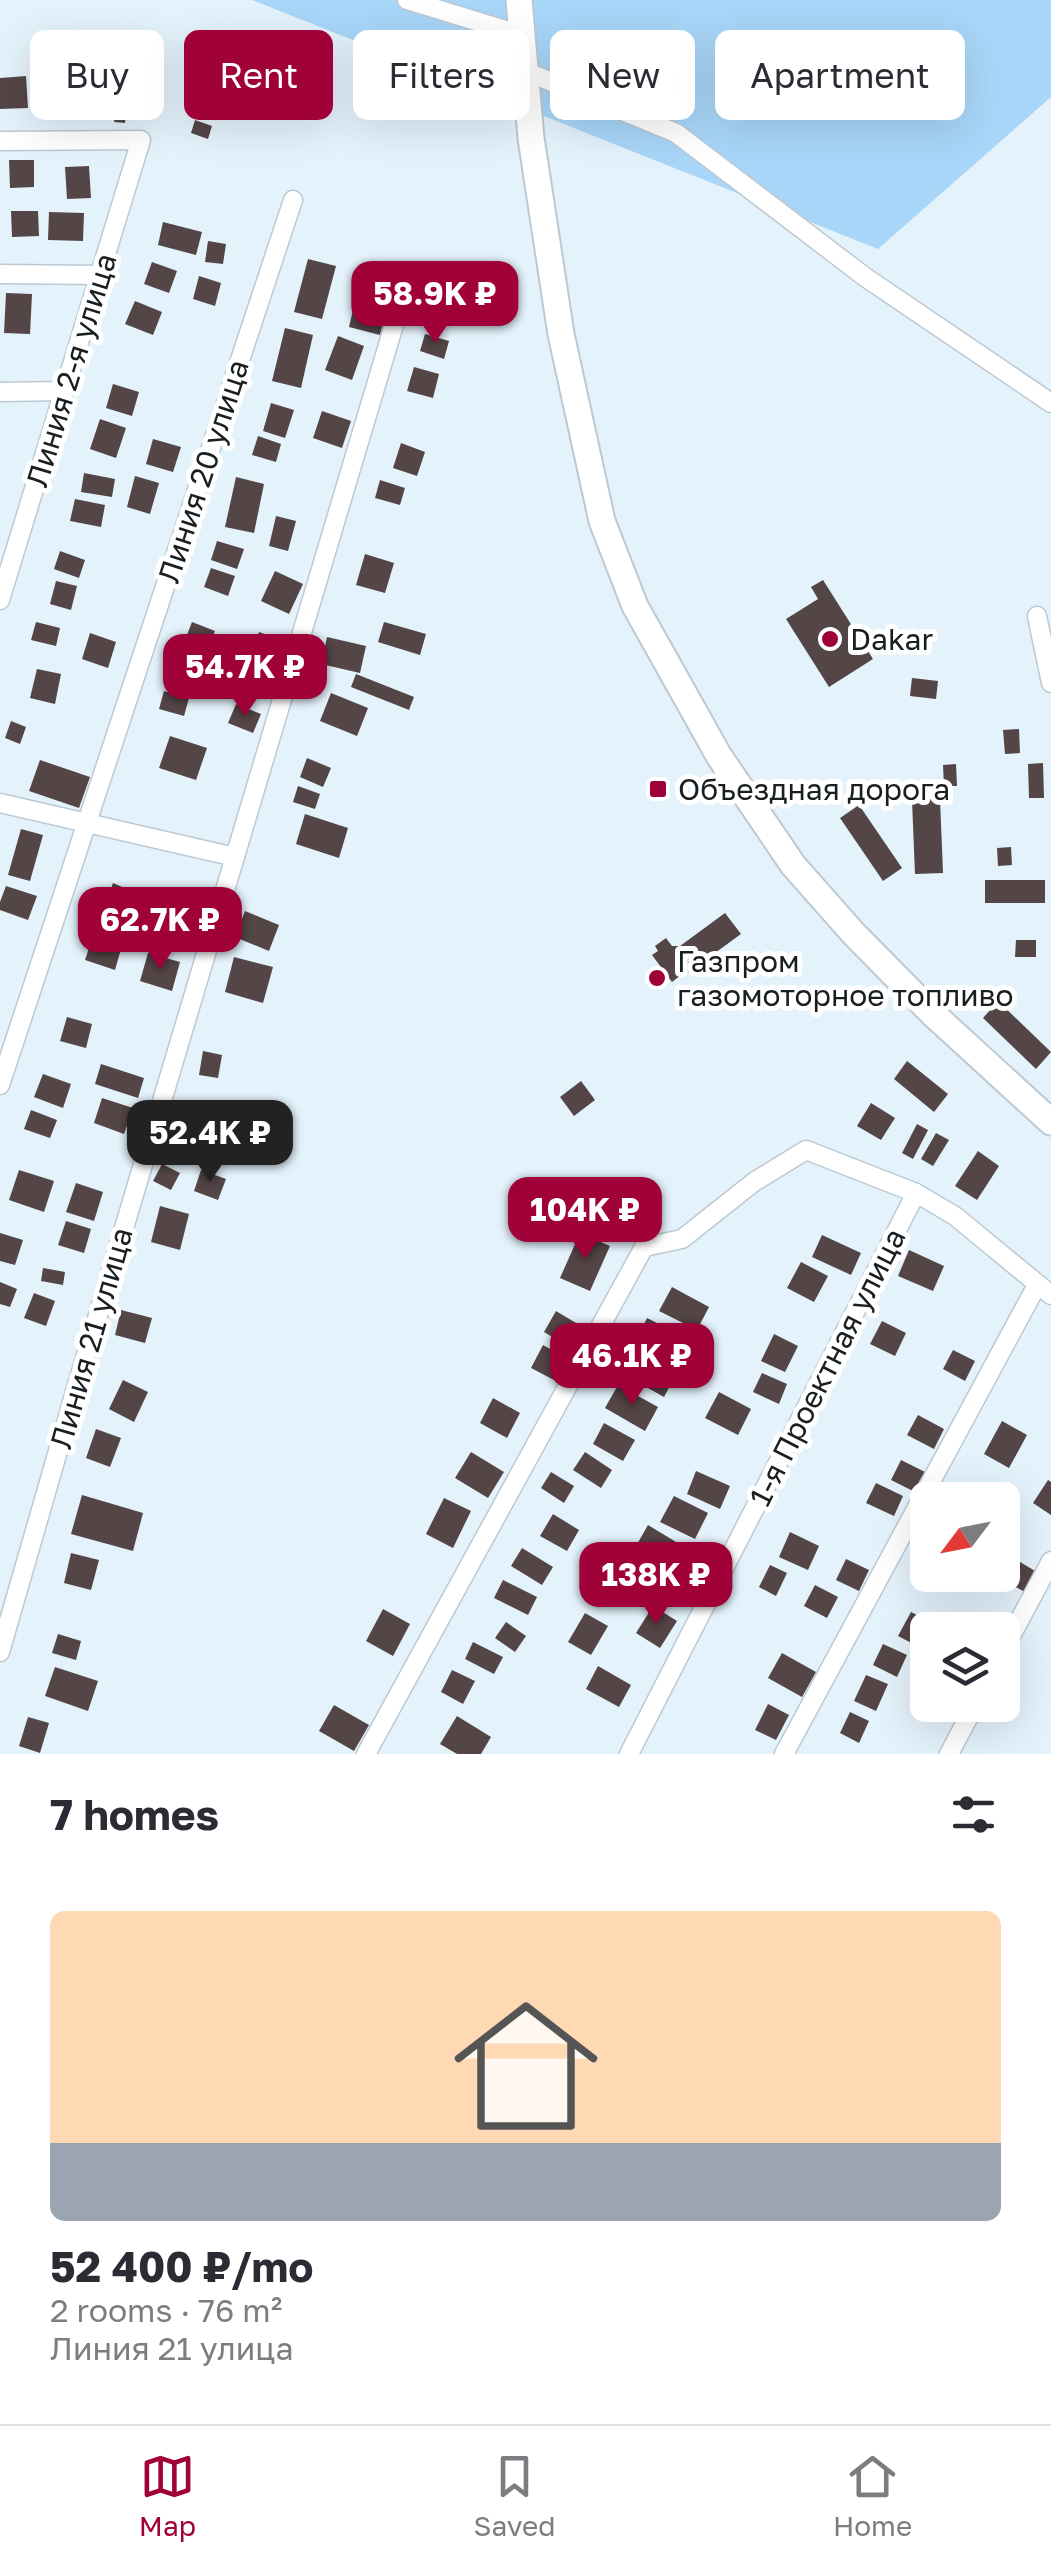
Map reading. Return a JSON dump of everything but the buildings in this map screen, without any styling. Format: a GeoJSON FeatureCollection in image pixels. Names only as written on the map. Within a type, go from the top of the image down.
{"type":"FeatureCollection","features":[{"type":"Feature","properties":{"kind":"main road"},"geometry":{"type":"LineString","coordinates":[[518,0],[521,30]]}},
{"type":"Feature","properties":{"kind":"main road"},"geometry":{"type":"LineString","coordinates":[[529,120],[561,334],[602,521],[636,606],[719,756],[792,865],[934,1014],[1051,1122]]}},
{"type":"Feature","properties":{"kind":"street"},"geometry":{"type":"LineString","coordinates":[[407,0],[506,30]]}},
{"type":"Feature","properties":{"kind":"street"},"geometry":{"type":"LineString","coordinates":[[530,74],[676,133],[865,277],[1051,403]]}},
{"type":"Feature","properties":{"kind":"street","name":"Линия 2-я улица"},"geometry":{"type":"LineString","coordinates":[[0,141],[141,140],[0,600]]}},
{"type":"Feature","properties":{"kind":"street","name":"Линия 20 улица"},"geometry":{"type":"LineString","coordinates":[[0,1084],[293,200]]}},
{"type":"Feature","properties":{"kind":"street"},"geometry":{"type":"LineString","coordinates":[[0,274],[100,275]]}},
{"type":"Feature","properties":{"kind":"street","name":"Линия 21 улица"},"geometry":{"type":"LineString","coordinates":[[0,1652],[408,278]]}},
{"type":"Feature","properties":{"kind":"street"},"geometry":{"type":"LineString","coordinates":[[0,392],[64,391]]}},
{"type":"Feature","properties":{"kind":"street"},"geometry":{"type":"LineString","coordinates":[[0,534],[20,534]]}},
{"type":"Feature","properties":{"kind":"street"},"geometry":{"type":"LineString","coordinates":[[1038,616],[1051,683]]}},
{"type":"Feature","properties":{"kind":"street"},"geometry":{"type":"LineString","coordinates":[[0,802],[235,857]]}},
{"type":"Feature","properties":{"kind":"street"},"geometry":{"type":"LineString","coordinates":[[366,1754],[644,1247],[682,1238],[754,1182],[806,1150],[916,1194],[955,1216],[1044,1290],[784,1754]]}},
{"type":"Feature","properties":{"kind":"street","name":"1-я Проектная улица"},"geometry":{"type":"LineString","coordinates":[[629,1754],[916,1194]]}},
{"type":"Feature","properties":{"kind":"street"},"geometry":{"type":"LineString","coordinates":[[1020,1620],[1051,1562]]}},
{"type":"Feature","properties":{"kind":"street"},"geometry":{"type":"LineString","coordinates":[[949,1754],[966,1722]]}},
{"type":"Feature","properties":{"kind":"shaded area"},"geometry":{"type":"Polygon","coordinates":[[[252,0],[1051,0],[1051,97],[878,249],[554,120],[695,120],[695,30],[550,30],[550,119],[530,111],[530,30],[353,30],[353,40],[252,0]]]}},
{"type":"Feature","properties":{"kind":"place","name":"Dakar"},"geometry":{"type":"Point","coordinates":[830,639]}},
{"type":"Feature","properties":{"kind":"place","name":"Объездная дорога"},"geometry":{"type":"Point","coordinates":[658,789]}},
{"type":"Feature","properties":{"kind":"place","name":"Газпром газомоторное топливо"},"geometry":{"type":"Point","coordinates":[657,978]}}]}
